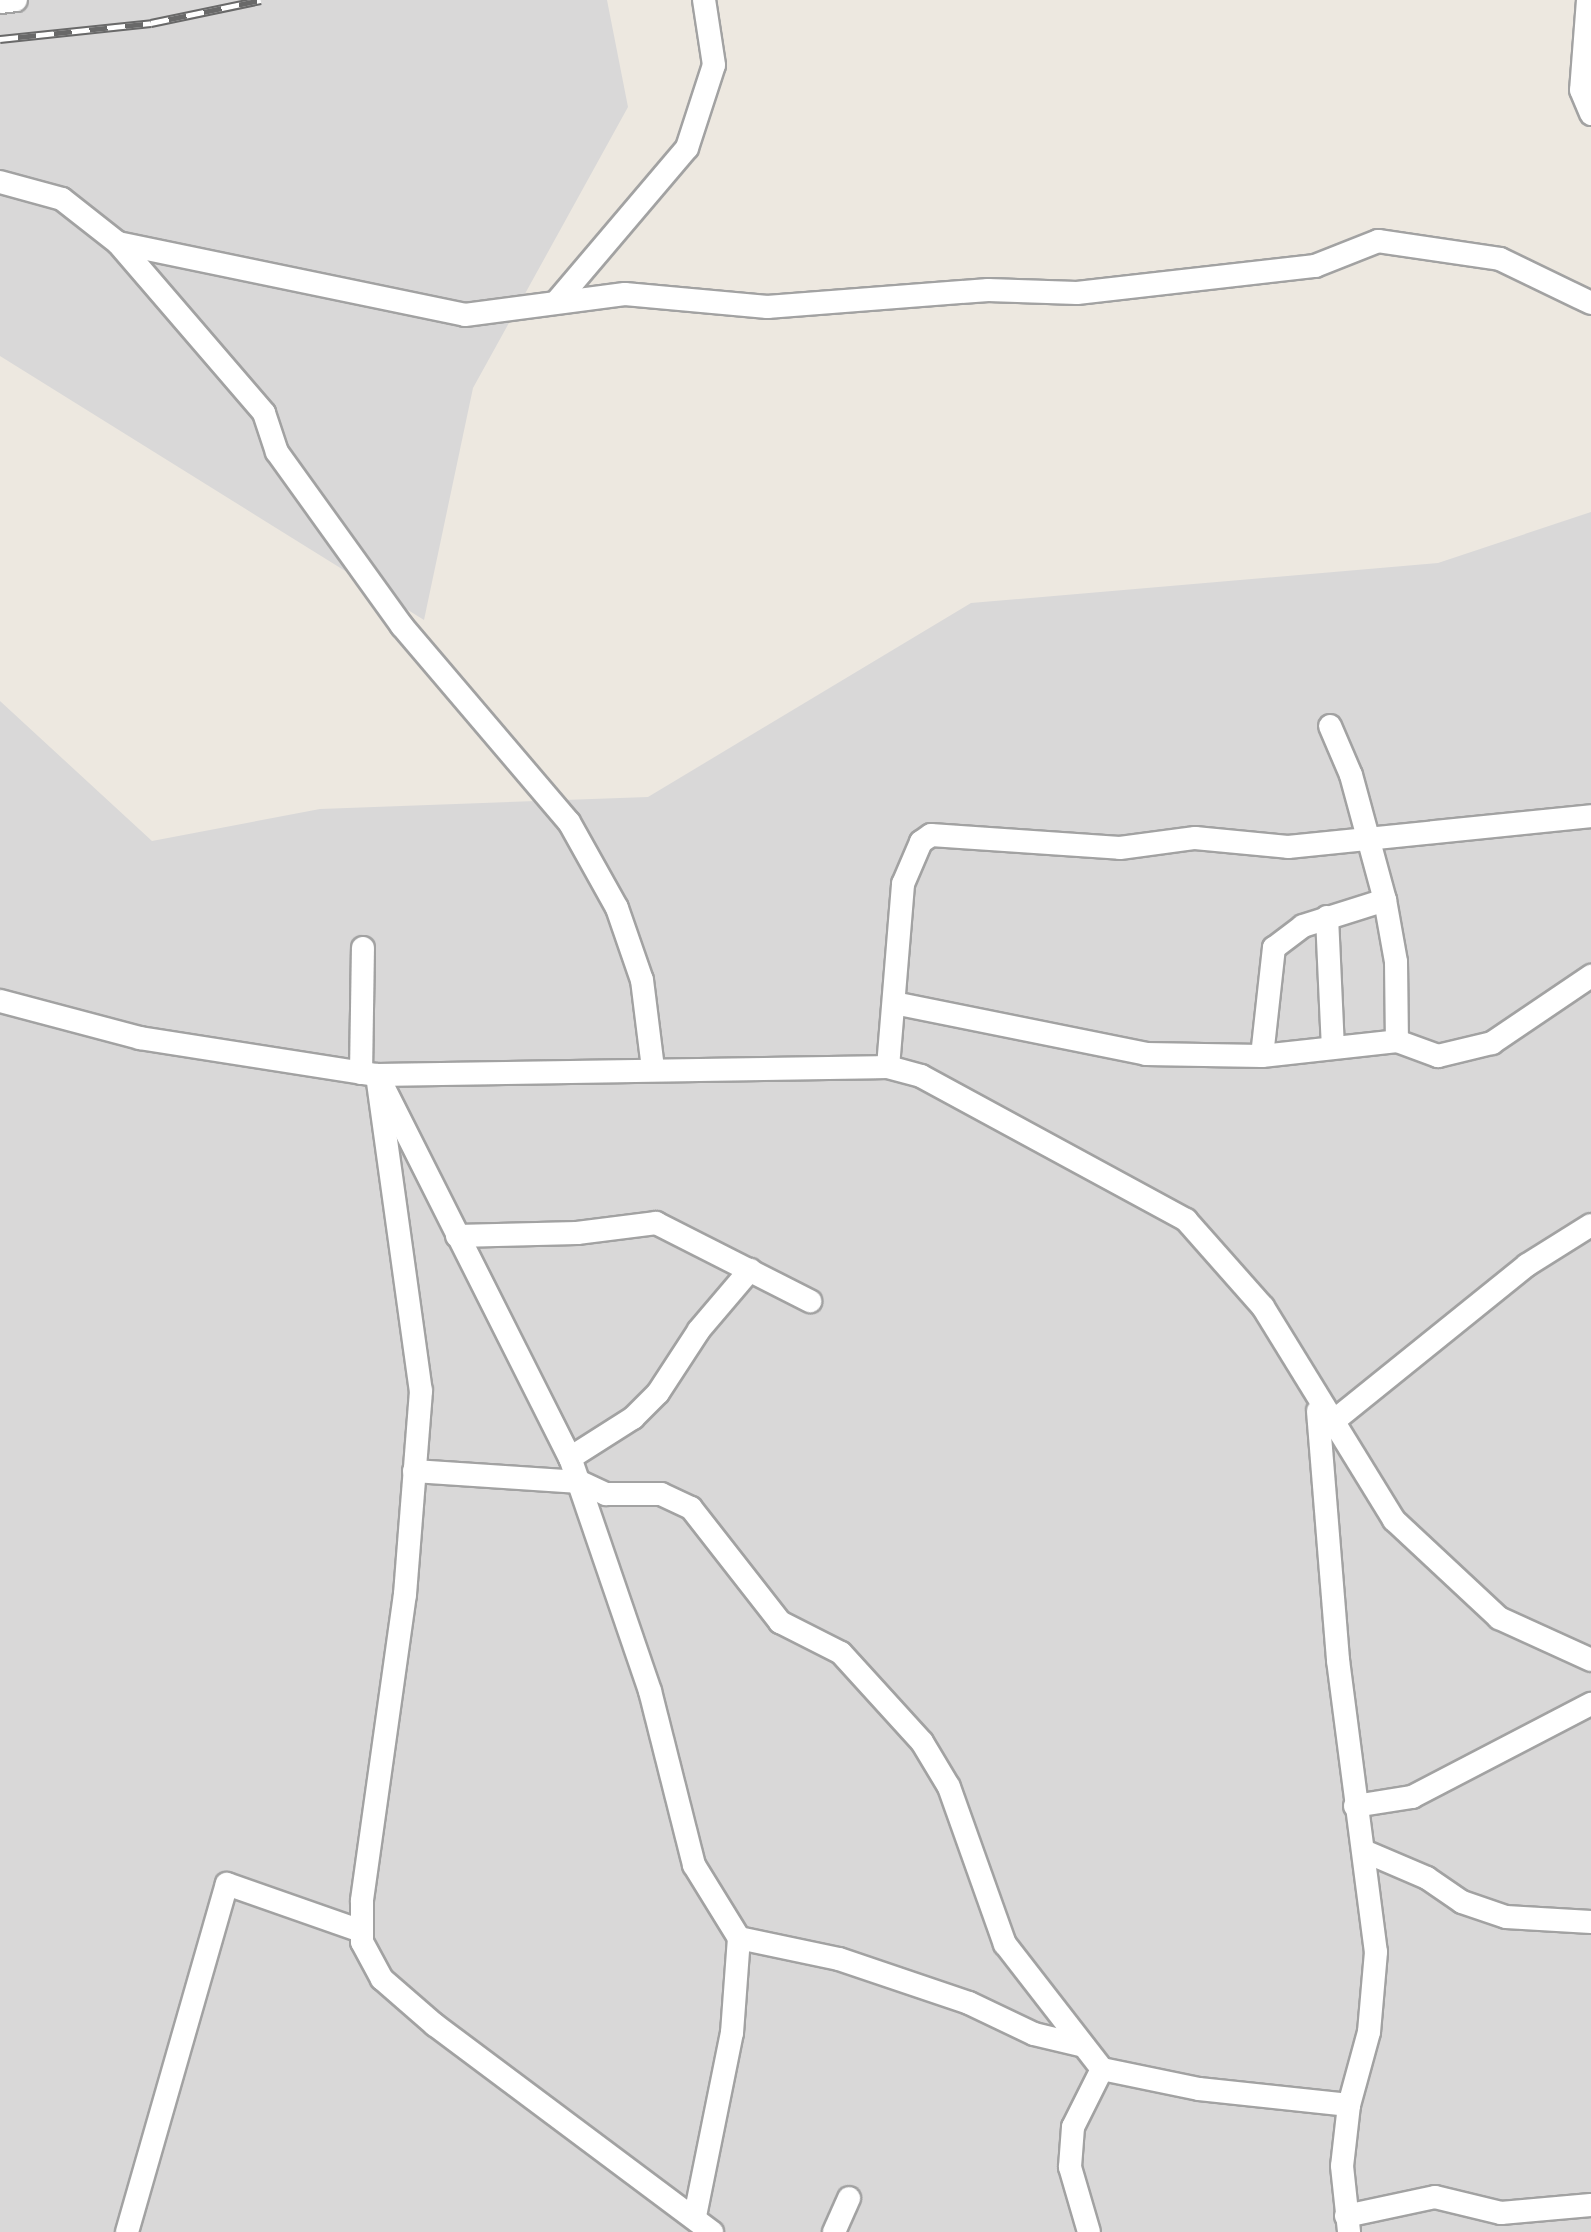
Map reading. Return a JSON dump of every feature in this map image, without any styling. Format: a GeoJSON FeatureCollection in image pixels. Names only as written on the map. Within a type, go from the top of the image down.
{"type":"FeatureCollection","features":[{"type":"Feature","properties":{"kind":"street"},"geometry":{"type":"LineString","coordinates":[[0,2],[16,0]]}},
{"type":"Feature","properties":{"kind":"street"},"geometry":{"type":"LineString","coordinates":[[558,300],[687,148],[714,65],[704,0]]}},
{"type":"Feature","properties":{"kind":"street"},"geometry":{"type":"LineString","coordinates":[[1588,0],[1581,90],[1591,114]]}},
{"type":"Feature","properties":{"kind":"street"},"geometry":{"type":"LineString","coordinates":[[2,180],[62,199],[118,243],[264,413],[277,452],[402,626],[569,822],[617,908],[642,980],[653,1068]]}},
{"type":"Feature","properties":{"kind":"street"},"geometry":{"type":"LineString","coordinates":[[118,243],[465,315],[558,300],[625,294],[767,307],[988,290],[1077,293],[1303,269],[1378,241],[1500,259],[1591,303]]}},
{"type":"Feature","properties":{"kind":"street"},"geometry":{"type":"LineString","coordinates":[[1330,726],[1385,900],[1396,962],[1397,1041]]}},
{"type":"Feature","properties":{"kind":"street"},"geometry":{"type":"LineString","coordinates":[[888,1067],[903,884],[921,842],[931,835],[1120,848],[1195,838],[1288,847],[1591,816]]}},
{"type":"Feature","properties":{"kind":"street"},"geometry":{"type":"LineString","coordinates":[[1262,1056],[1274,948],[1327,917],[1385,900]]}},
{"type":"Feature","properties":{"kind":"street"},"geometry":{"type":"LineString","coordinates":[[1327,917],[1333,1047]]}},
{"type":"Feature","properties":{"kind":"street"},"geometry":{"type":"LineString","coordinates":[[363,948],[369,1074],[421,1391],[405,1594],[361,1931],[369,1962],[400,1995],[695,2216],[712,2232]]}},
{"type":"Feature","properties":{"kind":"street"},"geometry":{"type":"LineString","coordinates":[[894,1003],[1146,1054],[1262,1056],[1397,1041],[1438,1056],[1492,1043],[1591,976]]}},
{"type":"Feature","properties":{"kind":"street"},"geometry":{"type":"LineString","coordinates":[[0,1001],[140,1038],[369,1074],[888,1067],[921,1076],[1186,1220],[1263,1307],[1330,1424],[1394,1520],[1466,1591],[1499,1618],[1591,1660]]}},
{"type":"Feature","properties":{"kind":"street"},"geometry":{"type":"LineString","coordinates":[[369,1074],[457,1236],[570,1458],[650,1691],[694,1865],[739,1938],[732,2033],[695,2216]]}},
{"type":"Feature","properties":{"kind":"street"},"geometry":{"type":"LineString","coordinates":[[457,1236],[577,1233],[656,1223],[810,1301]]}},
{"type":"Feature","properties":{"kind":"street"},"geometry":{"type":"LineString","coordinates":[[1330,1424],[1517,1273],[1591,1225]]}},
{"type":"Feature","properties":{"kind":"street"},"geometry":{"type":"LineString","coordinates":[[570,1458],[601,1442],[658,1393],[699,1330],[750,1270]]}},
{"type":"Feature","properties":{"kind":"street"},"geometry":{"type":"LineString","coordinates":[[1317,1402],[1355,1806],[1364,1851],[1376,1989],[1349,2105],[1342,2166],[1347,2224],[1435,2197],[1501,2213],[1591,2205]]}},
{"type":"Feature","properties":{"kind":"street"},"geometry":{"type":"LineString","coordinates":[[414,1471],[580,1482],[606,1494],[661,1494],[691,1508],[780,1622],[841,1653],[897,1711],[949,1787],[1005,1944],[1102,2069],[1199,2089],[1349,2105]]}},
{"type":"Feature","properties":{"kind":"street"},"geometry":{"type":"LineString","coordinates":[[1355,1806],[1412,1797],[1591,1704]]}},
{"type":"Feature","properties":{"kind":"street"},"geometry":{"type":"LineString","coordinates":[[1364,1851],[1427,1878],[1462,1902],[1506,1917],[1591,1922]]}},
{"type":"Feature","properties":{"kind":"street"},"geometry":{"type":"LineString","coordinates":[[127,2232],[227,1884],[361,1931]]}},
{"type":"Feature","properties":{"kind":"street"},"geometry":{"type":"LineString","coordinates":[[739,1938],[839,1959],[969,2003],[1034,2034],[1084,2046]]}},
{"type":"Feature","properties":{"kind":"street"},"geometry":{"type":"LineString","coordinates":[[1089,2232],[1070,2167],[1073,2127],[1102,2069]]}},
{"type":"Feature","properties":{"kind":"street"},"geometry":{"type":"LineString","coordinates":[[834,2232],[849,2198]]}},
{"type":"Feature","properties":{"kind":"shaded area"},"geometry":{"type":"Polygon","coordinates":[[[0,0],[607,0],[628,107],[473,388],[424,620],[0,356],[0,0]]]}},
{"type":"Feature","properties":{"kind":"shaded area"},"geometry":{"type":"Polygon","coordinates":[[[1591,512],[1591,2232],[0,2232],[0,701],[152,841],[320,809],[648,797],[971,603],[1438,563],[1591,512]]]}},
{"type":"Feature","properties":{"kind":"railway"},"geometry":{"type":"LineString","coordinates":[[0,39],[151,23],[261,0]]}}]}
